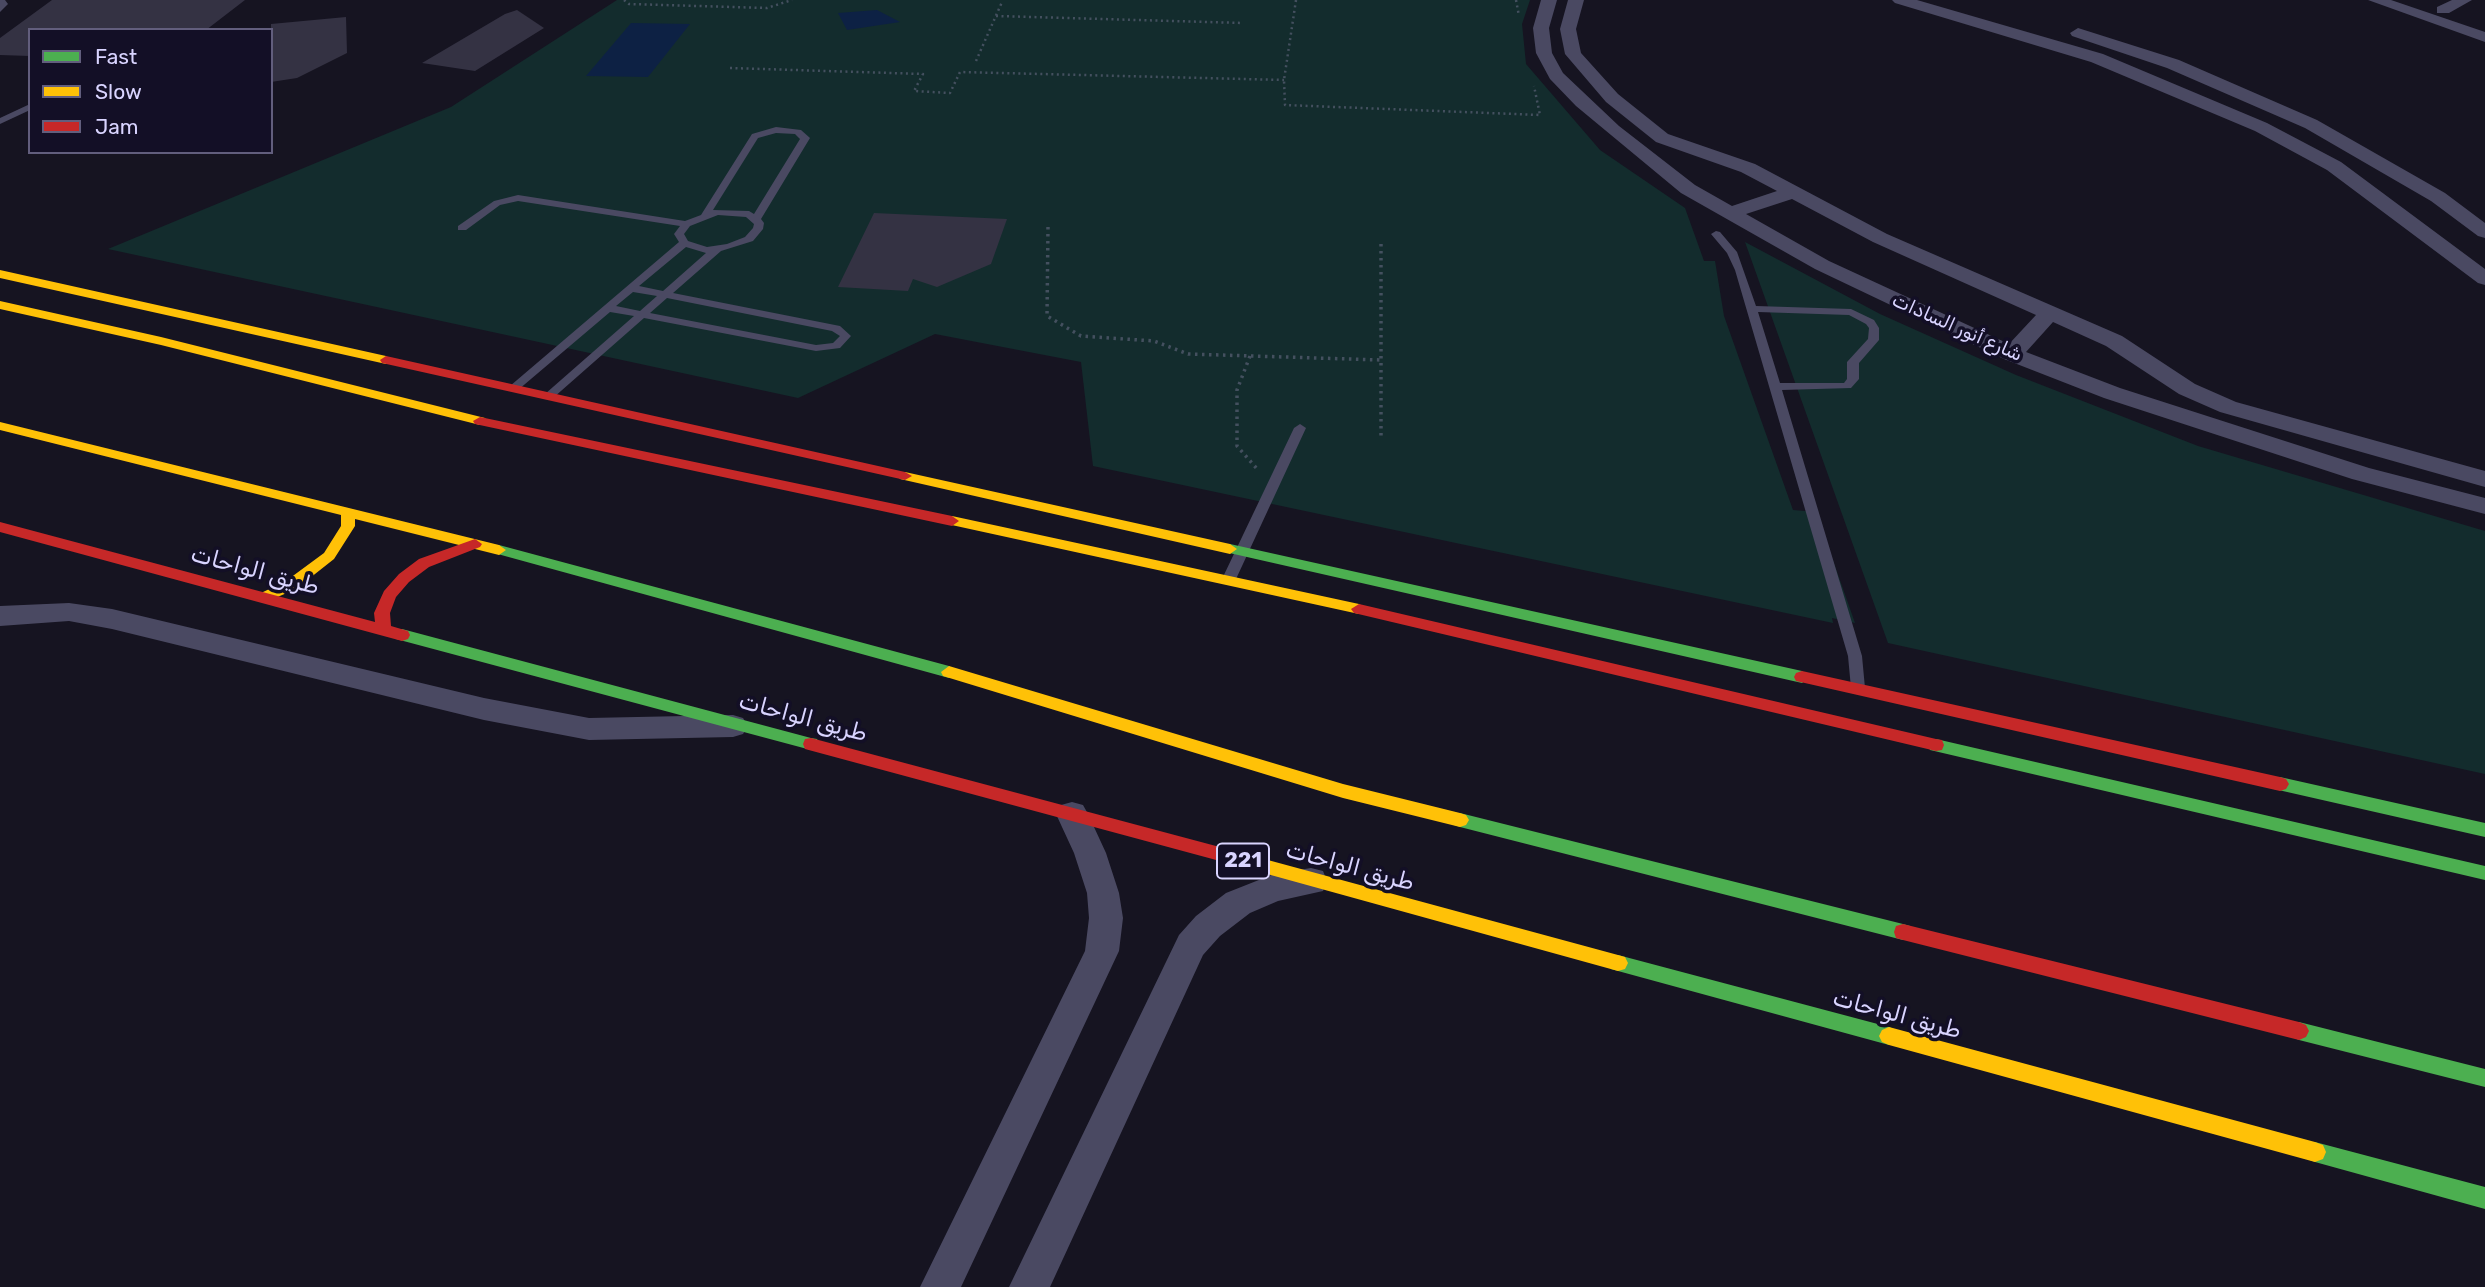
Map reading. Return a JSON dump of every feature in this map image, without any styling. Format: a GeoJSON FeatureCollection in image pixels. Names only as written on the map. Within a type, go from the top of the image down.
{"type":"FeatureCollection","features":[{"type":"Feature","properties":{"kind":"main road"},"geometry":{"type":"LineString","coordinates":[[0,274],[2485,830]]}},
{"type":"Feature","properties":{"kind":"main road"},"geometry":{"type":"LineString","coordinates":[[0,304],[161,341],[512,429],[1229,579],[2485,873]]}},
{"type":"Feature","properties":{"kind":"main road"},"geometry":{"type":"LineString","coordinates":[[477,420],[514,388]]}},
{"type":"Feature","properties":{"kind":"main road"},"geometry":{"type":"LineString","coordinates":[[512,429],[549,396]]}},
{"type":"Feature","properties":{"kind":"main road"},"geometry":{"type":"LineString","coordinates":[[0,426],[475,544],[954,673],[1343,791],[2485,1078]]}},
{"type":"Feature","properties":{"kind":"main road"},"geometry":{"type":"LineString","coordinates":[[266,597],[302,578],[329,556],[341,541],[348,526],[348,513]]}},
{"type":"Feature","properties":{"kind":"main road","name":"طريق الواحات"},"geometry":{"type":"LineString","coordinates":[[0,527],[1072,814],[2485,1198]]}},
{"type":"Feature","properties":{"kind":"main road"},"geometry":{"type":"LineString","coordinates":[[383,629],[382,612],[389,595],[404,578],[424,563],[475,544]]}},
{"type":"Feature","properties":{"kind":"street","name":"شارع أنور السادات"},"geometry":{"type":"LineString","coordinates":[[1549,0],[1541,28],[1542,41],[1544,53],[1556,75],[1613,130],[1688,189],[1729,213],[1874,291],[2012,354],[2112,393],[2361,474],[2485,506]]}},
{"type":"Feature","properties":{"kind":"street"},"geometry":{"type":"LineString","coordinates":[[1576,0],[1568,29],[1573,54],[1612,98],[1662,138],[1748,168],[1880,238],[2114,341],[2187,388],[2228,407],[2485,479]]}},
{"type":"Feature","properties":{"kind":"street"},"geometry":{"type":"LineString","coordinates":[[1900,0],[2097,58],[2261,127],[2334,166],[2485,279]]}},
{"type":"Feature","properties":{"kind":"street"},"geometry":{"type":"LineString","coordinates":[[1963,0],[1998,10]]}},
{"type":"Feature","properties":{"kind":"street"},"geometry":{"type":"LineString","coordinates":[[2376,0],[2485,37]]}},
{"type":"Feature","properties":{"kind":"street"},"geometry":{"type":"LineString","coordinates":[[2395,7],[2416,0],[2485,24]]}},
{"type":"Feature","properties":{"kind":"street"},"geometry":{"type":"LineString","coordinates":[[2443,10],[2464,0]]}},
{"type":"Feature","properties":{"kind":"street"},"geometry":{"type":"LineString","coordinates":[[2060,28],[2173,64],[2311,124],[2438,197],[2485,232]]}},
{"type":"Feature","properties":{"kind":"street"},"geometry":{"type":"LineString","coordinates":[[1729,213],[1793,192]]}},
{"type":"Feature","properties":{"kind":"street"},"geometry":{"type":"LineString","coordinates":[[2462,260],[2474,252],[2485,252]]}},
{"type":"Feature","properties":{"kind":"street"},"geometry":{"type":"LineString","coordinates":[[2012,354],[2049,314]]}},
{"type":"Feature","properties":{"kind":"street"},"geometry":{"type":"LineString","coordinates":[[0,616],[69,612],[112,619],[484,709],[589,729],[657,730],[744,726]]}},
{"type":"Feature","properties":{"kind":"street"},"geometry":{"type":"LineString","coordinates":[[940,1287],[1102,951],[1106,918],[1103,893],[1090,853],[1072,814]]}},
{"type":"Feature","properties":{"kind":"street"},"geometry":{"type":"LineString","coordinates":[[1029,1287],[1191,945],[1208,926],[1238,903],[1275,888],[1314,881]]}},
{"type":"Feature","properties":{"kind":"lane"},"geometry":{"type":"LineString","coordinates":[[0,10],[4,4],[1,0]]}},
{"type":"Feature","properties":{"kind":"lane"},"geometry":{"type":"LineString","coordinates":[[0,121],[28,108]]}},
{"type":"Feature","properties":{"kind":"lane"},"geometry":{"type":"LineString","coordinates":[[0,113],[28,118]]}},
{"type":"Feature","properties":{"kind":"lane"},"geometry":{"type":"LineString","coordinates":[[706,214],[755,136],[776,130],[798,132],[805,138],[756,219],[758,229],[749,239],[717,249],[698,248],[684,243],[679,234],[686,224],[706,214],[740,212],[756,219]]}},
{"type":"Feature","properties":{"kind":"lane"},"geometry":{"type":"LineString","coordinates":[[462,228],[497,203],[518,198],[686,224]]}},
{"type":"Feature","properties":{"kind":"lane"},"geometry":{"type":"LineString","coordinates":[[1716,234],[1732,252],[1751,309],[1855,656],[1858,688]]}},
{"type":"Feature","properties":{"kind":"lane"},"geometry":{"type":"LineString","coordinates":[[514,388],[684,243]]}},
{"type":"Feature","properties":{"kind":"lane"},"geometry":{"type":"LineString","coordinates":[[549,396],[717,249]]}},
{"type":"Feature","properties":{"kind":"lane"},"geometry":{"type":"LineString","coordinates":[[608,308],[816,348],[836,346],[846,336],[836,328],[631,288]]}},
{"type":"Feature","properties":{"kind":"lane"},"geometry":{"type":"LineString","coordinates":[[1751,309],[1851,312],[1870,322],[1874,328],[1873,340],[1853,362],[1853,379],[1847,386],[1775,387]]}},
{"type":"Feature","properties":{"kind":"lane"},"geometry":{"type":"LineString","coordinates":[[1229,579],[1300,428]]}},
{"type":"Feature","properties":{"kind":"path"},"geometry":{"type":"LineString","coordinates":[[624,0],[629,4],[767,8],[792,0]]}},
{"type":"Feature","properties":{"kind":"path"},"geometry":{"type":"LineString","coordinates":[[1296,0],[1284,80],[1285,105],[1540,115],[1532,76]]}},
{"type":"Feature","properties":{"kind":"path"},"geometry":{"type":"LineString","coordinates":[[1516,0],[1521,26]]}},
{"type":"Feature","properties":{"kind":"path"},"geometry":{"type":"LineString","coordinates":[[976,61],[1002,2]]}},
{"type":"Feature","properties":{"kind":"path"},"geometry":{"type":"LineString","coordinates":[[996,16],[1243,23]]}},
{"type":"Feature","properties":{"kind":"path"},"geometry":{"type":"LineString","coordinates":[[730,68],[923,75],[914,91],[950,93],[960,72],[1284,80]]}},
{"type":"Feature","properties":{"kind":"path"},"geometry":{"type":"LineString","coordinates":[[1048,228],[1047,316],[1081,336],[1154,341],[1188,354],[1381,360]]}},
{"type":"Feature","properties":{"kind":"path"},"geometry":{"type":"LineString","coordinates":[[1381,244],[1381,437]]}},
{"type":"Feature","properties":{"kind":"path"},"geometry":{"type":"LineString","coordinates":[[1250,356],[1237,390],[1237,446],[1258,470],[1270,491]]}},
{"type":"Feature","properties":{"kind":"green space"},"geometry":{"type":"Polygon","coordinates":[[[617,0],[1530,0],[1522,24],[1526,64],[1600,150],[1685,208],[1704,261],[1715,261],[1724,316],[1793,510],[1816,512],[1855,623],[1832,618],[1833,623],[1093,466],[1081,362],[935,334],[798,398],[108,249],[451,107],[617,0]]]}},
{"type":"Feature","properties":{"kind":"green space"},"geometry":{"type":"Polygon","coordinates":[[[1745,242],[1880,314],[2016,375],[2198,446],[2485,531],[2485,774],[1888,643],[1745,242]]]}},
{"type":"Feature","properties":{"kind":"water"},"geometry":{"type":"Polygon","coordinates":[[[877,10],[900,22],[847,30],[838,13],[877,10]]]}},
{"type":"Feature","properties":{"kind":"water"},"geometry":{"type":"Polygon","coordinates":[[[631,23],[690,24],[648,77],[586,76],[631,23]]]}},
{"type":"Feature","properties":{"kind":"building"},"geometry":{"type":"Polygon","coordinates":[[[52,0],[245,0],[209,28],[28,28],[28,56],[0,55],[0,38],[52,0]]]}},
{"type":"Feature","properties":{"kind":"building"},"geometry":{"type":"Polygon","coordinates":[[[517,10],[544,28],[475,71],[422,63],[505,14],[517,10]]]}},
{"type":"Feature","properties":{"kind":"building"},"geometry":{"type":"Polygon","coordinates":[[[346,17],[347,53],[297,78],[273,82],[271,24],[346,17]]]}},
{"type":"Feature","properties":{"kind":"building"},"geometry":{"type":"Polygon","coordinates":[[[874,213],[1007,219],[991,264],[937,287],[913,279],[908,291],[838,287],[874,213]]]}},
{"type":"Feature","properties":{"kind":"traffic: fast"},"geometry":{"type":"LineString","coordinates":[[1230,549],[1802,677]]}},
{"type":"Feature","properties":{"kind":"traffic: fast"},"geometry":{"type":"LineString","coordinates":[[499,550],[949,672]]}},
{"type":"Feature","properties":{"kind":"traffic: fast"},"geometry":{"type":"LineString","coordinates":[[402,635],[811,744]]}},
{"type":"Feature","properties":{"kind":"traffic: fast"},"geometry":{"type":"LineString","coordinates":[[1936,745],[2485,873]]}},
{"type":"Feature","properties":{"kind":"traffic: fast"},"geometry":{"type":"LineString","coordinates":[[2280,784],[2485,830]]}},
{"type":"Feature","properties":{"kind":"traffic: fast"},"geometry":{"type":"LineString","coordinates":[[1460,820],[1903,932]]}},
{"type":"Feature","properties":{"kind":"traffic: fast"},"geometry":{"type":"LineString","coordinates":[[1618,963],[1889,1036]]}},
{"type":"Feature","properties":{"kind":"traffic: fast"},"geometry":{"type":"LineString","coordinates":[[2299,1031],[2485,1078]]}},
{"type":"Feature","properties":{"kind":"traffic: fast"},"geometry":{"type":"LineString","coordinates":[[2315,1152],[2485,1198]]}},
{"type":"Feature","properties":{"kind":"traffic: slow"},"geometry":{"type":"LineString","coordinates":[[0,274],[386,360]]}},
{"type":"Feature","properties":{"kind":"traffic: slow"},"geometry":{"type":"LineString","coordinates":[[0,305],[161,341],[480,421]]}},
{"type":"Feature","properties":{"kind":"traffic: slow"},"geometry":{"type":"LineString","coordinates":[[0,426],[499,550]]}},
{"type":"Feature","properties":{"kind":"traffic: slow"},"geometry":{"type":"LineString","coordinates":[[905,476],[1230,549]]}},
{"type":"Feature","properties":{"kind":"traffic: slow"},"geometry":{"type":"LineString","coordinates":[[266,597],[291,585],[329,556],[348,526],[348,513]]}},
{"type":"Feature","properties":{"kind":"traffic: slow"},"geometry":{"type":"LineString","coordinates":[[952,521],[1359,609]]}},
{"type":"Feature","properties":{"kind":"traffic: slow"},"geometry":{"type":"LineString","coordinates":[[949,672],[1343,791],[1460,820]]}},
{"type":"Feature","properties":{"kind":"traffic: slow"},"geometry":{"type":"LineString","coordinates":[[1231,857],[1618,963]]}},
{"type":"Feature","properties":{"kind":"traffic: slow"},"geometry":{"type":"LineString","coordinates":[[1889,1036],[2315,1152]]}},
{"type":"Feature","properties":{"kind":"traffic: jam"},"geometry":{"type":"LineString","coordinates":[[386,360],[905,476]]}},
{"type":"Feature","properties":{"kind":"traffic: jam"},"geometry":{"type":"LineString","coordinates":[[480,421],[952,521]]}},
{"type":"Feature","properties":{"kind":"traffic: jam"},"geometry":{"type":"LineString","coordinates":[[0,527],[402,635]]}},
{"type":"Feature","properties":{"kind":"traffic: jam"},"geometry":{"type":"LineString","coordinates":[[383,629],[382,613],[389,595],[404,578],[424,563],[475,544]]}},
{"type":"Feature","properties":{"kind":"traffic: jam"},"geometry":{"type":"LineString","coordinates":[[1359,609],[1936,745]]}},
{"type":"Feature","properties":{"kind":"traffic: jam"},"geometry":{"type":"LineString","coordinates":[[1802,677],[2280,784]]}},
{"type":"Feature","properties":{"kind":"traffic: jam"},"geometry":{"type":"LineString","coordinates":[[811,744],[1231,857]]}},
{"type":"Feature","properties":{"kind":"traffic: jam"},"geometry":{"type":"LineString","coordinates":[[1903,932],[2299,1031]]}}]}
